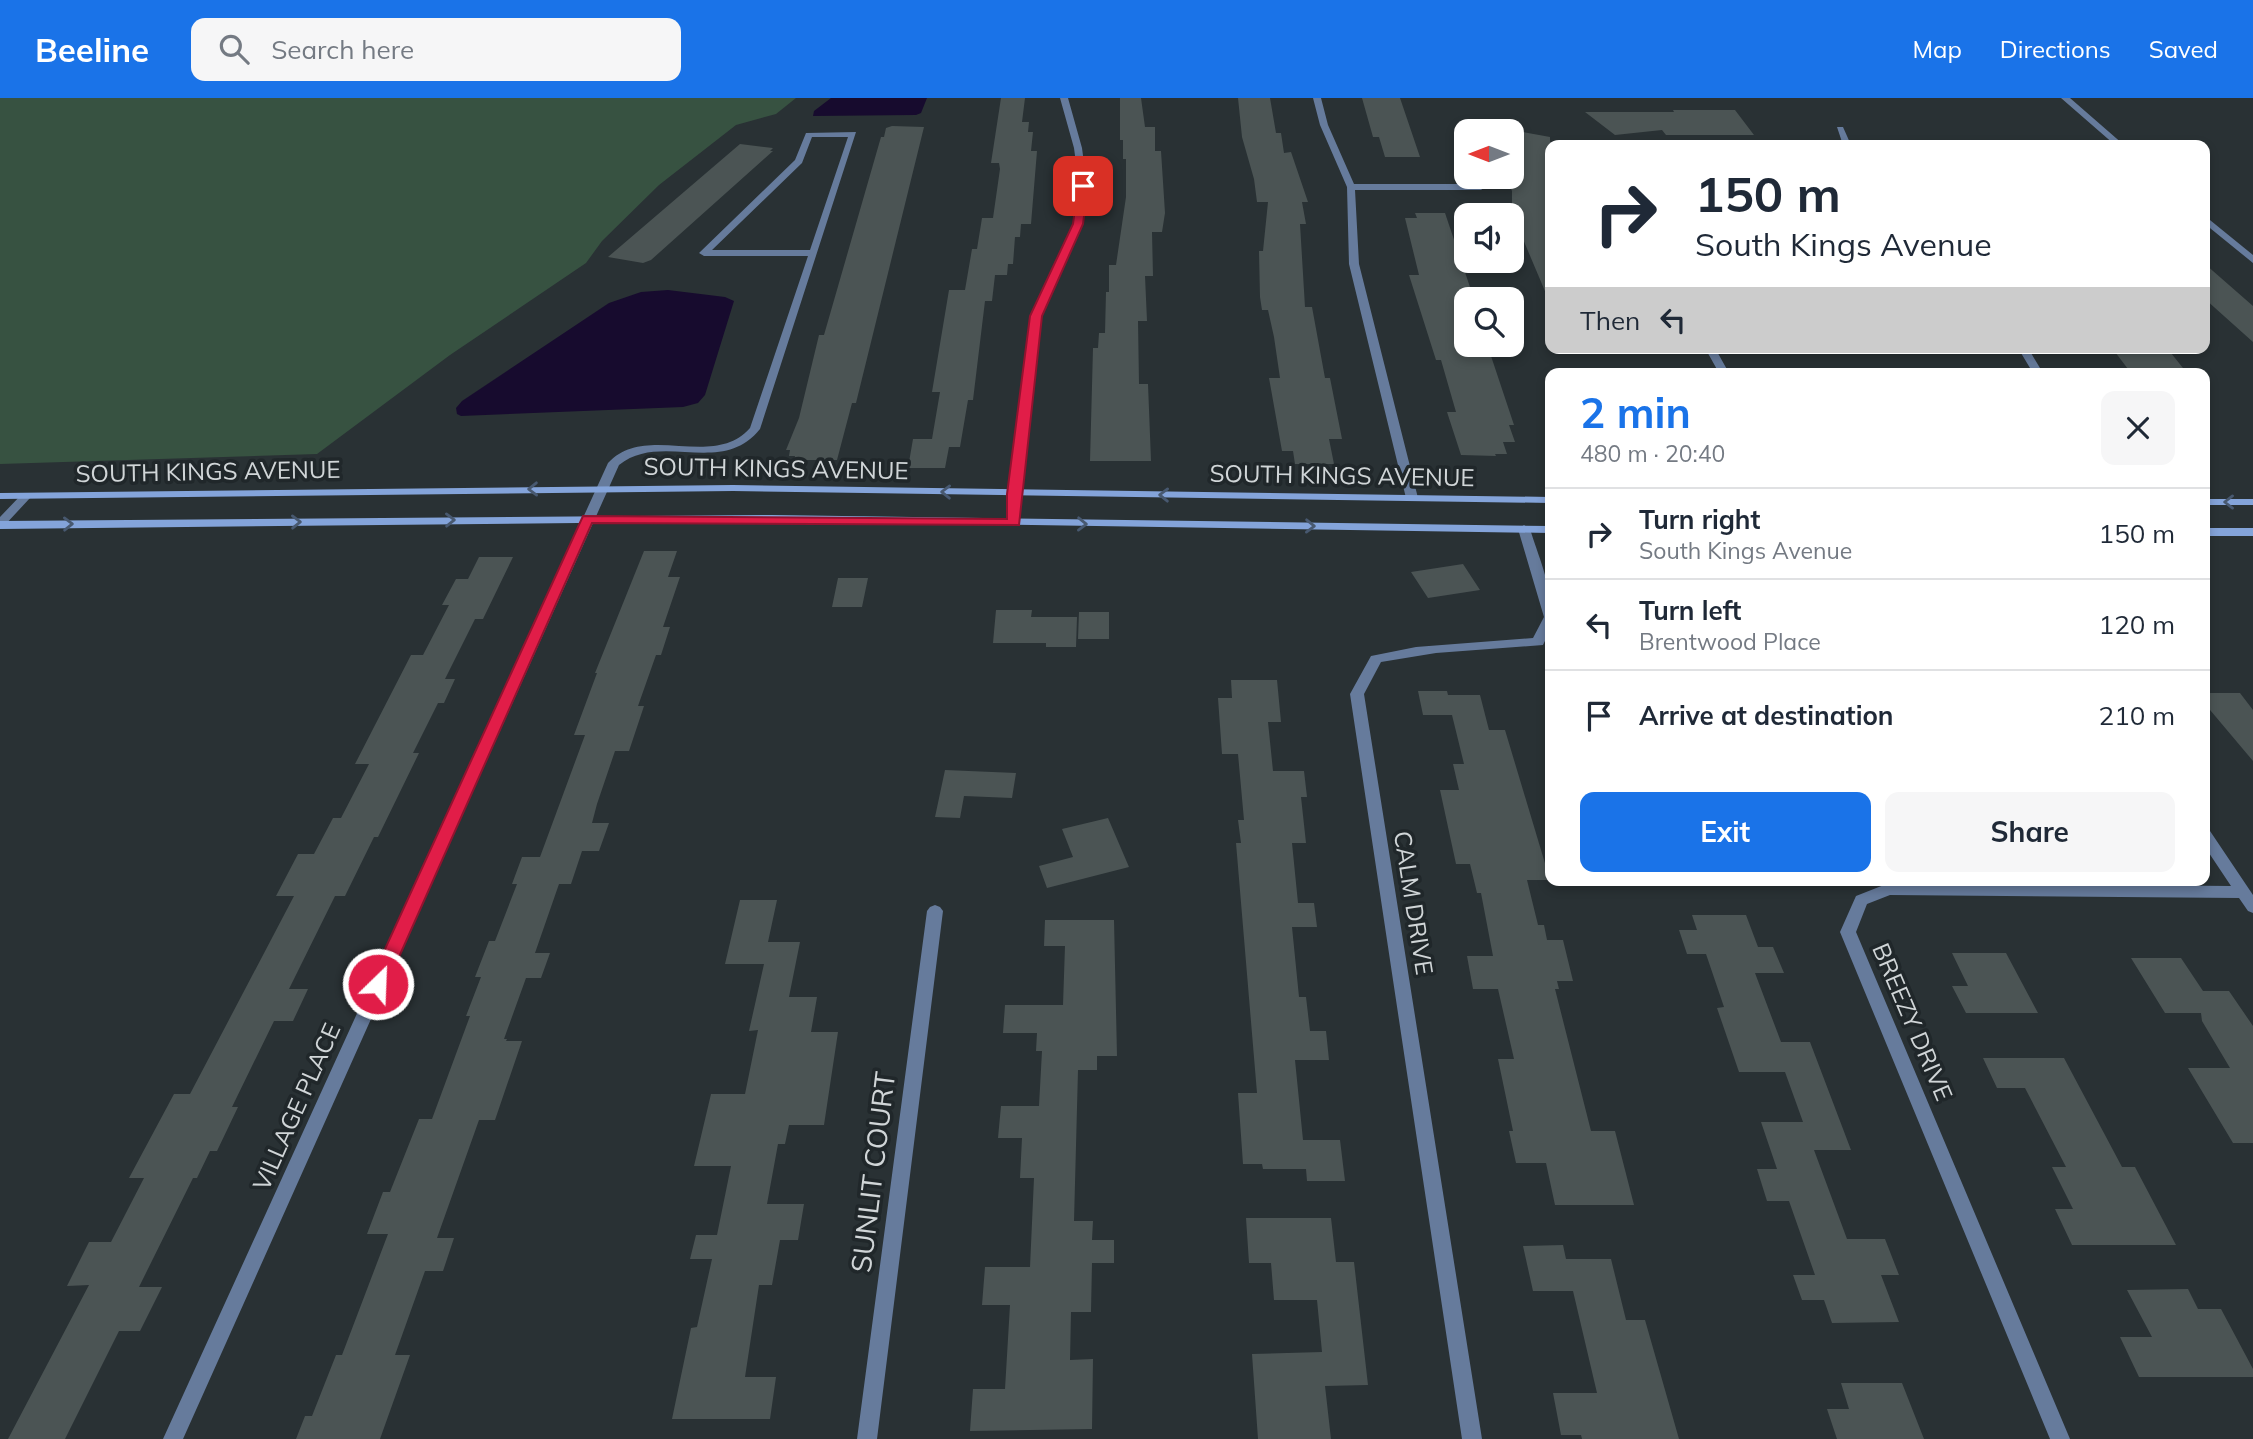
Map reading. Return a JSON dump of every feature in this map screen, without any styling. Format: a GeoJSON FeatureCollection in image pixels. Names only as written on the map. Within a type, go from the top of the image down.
{"type":"FeatureCollection","features":[{"type":"Feature","properties":{"kind":"main road","name":"SOUTH KINGS AVENUE"},"geometry":{"type":"LineString","coordinates":[[0,496],[602,488],[1545,500]]}},
{"type":"Feature","properties":{"kind":"main road"},"geometry":{"type":"LineString","coordinates":[[2210,502],[2253,502]]}},
{"type":"Feature","properties":{"kind":"main road","name":"SOUTH KINGS AVENUE"},"geometry":{"type":"LineString","coordinates":[[0,524],[587,519],[1545,530]]}},
{"type":"Feature","properties":{"kind":"main road"},"geometry":{"type":"LineString","coordinates":[[2210,532],[2253,532]]}},
{"type":"Feature","properties":{"kind":"street"},"geometry":{"type":"LineString","coordinates":[[1014,523],[1014,494],[1036,316],[1078,224],[1083,186],[1078,148],[1064,98]]}},
{"type":"Feature","properties":{"kind":"street"},"geometry":{"type":"LineString","coordinates":[[1317,98],[1324,125],[1350,187],[1354,264],[1412,498]]}},
{"type":"Feature","properties":{"kind":"street"},"geometry":{"type":"LineString","coordinates":[[2065,98],[2114,140]]}},
{"type":"Feature","properties":{"kind":"street"},"geometry":{"type":"LineString","coordinates":[[1840,129],[1845,140]]}},
{"type":"Feature","properties":{"kind":"street","name":"VILLAGE PLACE"},"geometry":{"type":"LineString","coordinates":[[173,1439],[614,463],[635,450],[718,448],[733,446],[751,435],[814,253],[853,134],[809,135],[799,161],[704,253],[814,253]]}},
{"type":"Feature","properties":{"kind":"street"},"geometry":{"type":"LineString","coordinates":[[1350,187],[1454,187]]}},
{"type":"Feature","properties":{"kind":"street"},"geometry":{"type":"LineString","coordinates":[[2210,223],[2253,260]]}},
{"type":"Feature","properties":{"kind":"street"},"geometry":{"type":"LineString","coordinates":[[0,524],[26,496]]}},
{"type":"Feature","properties":{"kind":"street","name":"CALM DRIVE"},"geometry":{"type":"LineString","coordinates":[[1524,529],[1545,600]]}},
{"type":"Feature","properties":{"kind":"street","name":"CALM DRIVE"},"geometry":{"type":"LineString","coordinates":[[1472,1439],[1357,694],[1376,659],[1408,650],[1499,647],[1538,642],[1545,627]]}},
{"type":"Feature","properties":{"kind":"street"},"geometry":{"type":"LineString","coordinates":[[2210,842],[2248,899]]}},
{"type":"Feature","properties":{"kind":"street","name":"BREEZY DRIVE"},"geometry":{"type":"LineString","coordinates":[[2060,1439],[1849,932],[1861,900],[1889,889],[2248,899]]}},
{"type":"Feature","properties":{"kind":"street","name":"SUNLIT COURT"},"geometry":{"type":"LineString","coordinates":[[867,1439],[935,911]]}},
{"type":"Feature","properties":{"kind":"green space"},"geometry":{"type":"Polygon","coordinates":[[[0,98],[796,98],[776,114],[736,125],[659,185],[602,241],[586,263],[450,355],[317,454],[0,464],[0,98]]]}},
{"type":"Feature","properties":{"kind":"shaded area"},"geometry":{"type":"Polygon","coordinates":[[[831,98],[927,98],[921,113],[916,115],[813,116],[814,111],[831,98]]]}},
{"type":"Feature","properties":{"kind":"shaded area"},"geometry":{"type":"Polygon","coordinates":[[[668,290],[725,297],[734,301],[705,395],[698,403],[683,407],[461,416],[457,414],[456,408],[462,401],[609,303],[641,292],[668,290]]]}},
{"type":"Feature","properties":{"kind":"building"},"geometry":{"type":"Polygon","coordinates":[[[1001,98],[1025,98],[1022,122],[1029,122],[1028,132],[1033,132],[1031,151],[1037,151],[1031,224],[1021,224],[1020,237],[1015,237],[1013,264],[1008,264],[1007,275],[995,275],[992,301],[985,301],[973,400],[968,400],[960,447],[949,447],[945,468],[908,468],[913,439],[932,439],[940,392],[932,392],[949,290],[965,290],[972,249],[977,249],[982,218],[993,218],[1000,169],[999,163],[991,163],[1001,98]]]}},
{"type":"Feature","properties":{"kind":"building"},"geometry":{"type":"Polygon","coordinates":[[[1120,98],[1141,98],[1145,127],[1155,127],[1155,151],[1161,151],[1165,213],[1162,232],[1152,232],[1153,276],[1145,276],[1147,321],[1138,321],[1139,384],[1148,384],[1151,461],[1090,461],[1093,348],[1098,348],[1099,333],[1105,333],[1109,265],[1116,265],[1126,197],[1126,159],[1123,159],[1123,140],[1120,140],[1120,98]]]}},
{"type":"Feature","properties":{"kind":"building"},"geometry":{"type":"Polygon","coordinates":[[[1238,98],[1270,98],[1276,133],[1281,133],[1284,153],[1291,152],[1308,202],[1302,202],[1306,224],[1300,224],[1305,307],[1312,307],[1325,378],[1330,378],[1342,439],[1329,439],[1334,464],[1295,464],[1293,451],[1282,451],[1269,378],[1280,378],[1268,310],[1262,310],[1260,297],[1259,251],[1263,251],[1268,202],[1257,202],[1254,179],[1242,137],[1238,98]]]}},
{"type":"Feature","properties":{"kind":"building"},"geometry":{"type":"Polygon","coordinates":[[[1362,98],[1400,98],[1420,157],[1385,157],[1379,137],[1373,137],[1362,98]]]}},
{"type":"Feature","properties":{"kind":"building"},"geometry":{"type":"Polygon","coordinates":[[[1673,110],[1735,110],[1754,135],[1666,135],[1662,130],[1615,135],[1585,112],[1674,112],[1673,110]]]}},
{"type":"Feature","properties":{"kind":"building"},"geometry":{"type":"Polygon","coordinates":[[[924,127],[856,403],[852,403],[837,460],[794,460],[795,456],[789,456],[790,450],[786,450],[799,418],[819,335],[824,335],[881,137],[884,137],[886,128],[924,127]]]}},
{"type":"Feature","properties":{"kind":"building"},"geometry":{"type":"Polygon","coordinates":[[[1524,132],[1550,137],[1550,140],[1545,140],[1545,291],[1524,242],[1524,203],[1512,203],[1511,189],[1524,189],[1524,132]]]}},
{"type":"Feature","properties":{"kind":"building"},"geometry":{"type":"Polygon","coordinates":[[[740,144],[773,148],[770,151],[773,151],[651,260],[643,263],[608,257],[740,144]]]}},
{"type":"Feature","properties":{"kind":"building"},"geometry":{"type":"Polygon","coordinates":[[[1415,213],[1445,213],[1454,240],[1454,273],[1465,273],[1470,287],[1454,287],[1454,357],[1491,357],[1514,425],[1509,425],[1515,442],[1503,442],[1507,454],[1461,455],[1447,412],[1456,412],[1441,360],[1436,360],[1409,275],[1419,275],[1405,218],[1417,218],[1415,213]]]}},
{"type":"Feature","properties":{"kind":"building"},"geometry":{"type":"Polygon","coordinates":[[[2210,268],[2253,306],[2253,342],[2210,303],[2210,268]]]}},
{"type":"Feature","properties":{"kind":"building"},"geometry":{"type":"Polygon","coordinates":[[[2117,354],[2172,354],[2183,368],[2127,368],[2117,354]]]}},
{"type":"Feature","properties":{"kind":"building"},"geometry":{"type":"Polygon","coordinates":[[[644,551],[677,551],[668,577],[680,577],[663,627],[670,627],[661,655],[656,655],[638,706],[644,706],[629,751],[615,751],[597,804],[592,823],[609,823],[599,851],[582,851],[571,884],[559,884],[535,953],[550,953],[541,978],[526,978],[504,1039],[522,1041],[495,1120],[479,1120],[437,1238],[454,1238],[443,1271],[425,1271],[395,1355],[410,1355],[380,1439],[296,1439],[305,1416],[312,1416],[336,1355],[342,1355],[388,1234],[367,1234],[383,1192],[390,1192],[419,1119],[432,1119],[470,1016],[466,1016],[481,977],[475,977],[489,941],[495,941],[517,884],[512,884],[522,857],[540,857],[585,735],[574,735],[595,673],[644,551]]]}},
{"type":"Feature","properties":{"kind":"building"},"geometry":{"type":"Polygon","coordinates":[[[479,557],[513,557],[483,619],[475,619],[445,679],[455,679],[444,703],[438,703],[413,753],[419,753],[378,837],[374,837],[345,896],[335,896],[289,989],[308,989],[293,1021],[274,1021],[232,1107],[238,1107],[217,1151],[210,1151],[197,1178],[193,1178],[139,1287],[162,1287],[140,1331],[119,1331],[65,1439],[8,1439],[89,1285],[67,1286],[89,1242],[111,1242],[144,1178],[129,1178],[174,1094],[190,1094],[294,896],[276,896],[298,854],[314,854],[333,818],[341,818],[369,764],[355,764],[411,655],[423,655],[449,605],[442,605],[456,579],[468,579],[479,557]]]}},
{"type":"Feature","properties":{"kind":"building"},"geometry":{"type":"Polygon","coordinates":[[[1463,564],[1480,590],[1428,598],[1411,572],[1463,564]]]}},
{"type":"Feature","properties":{"kind":"building"},"geometry":{"type":"Polygon","coordinates":[[[838,578],[868,578],[862,607],[832,607],[838,578]]]}},
{"type":"Feature","properties":{"kind":"building"},"geometry":{"type":"Polygon","coordinates":[[[996,610],[1032,610],[1031,617],[1077,617],[1076,647],[1046,647],[1046,643],[993,643],[996,610]]]}},
{"type":"Feature","properties":{"kind":"building"},"geometry":{"type":"Polygon","coordinates":[[[1079,612],[1109,612],[1109,639],[1078,639],[1079,612]]]}},
{"type":"Feature","properties":{"kind":"building"},"geometry":{"type":"Polygon","coordinates":[[[1231,680],[1277,680],[1281,722],[1268,722],[1273,771],[1304,771],[1307,797],[1301,797],[1306,843],[1292,843],[1298,903],[1314,903],[1317,927],[1292,927],[1299,997],[1306,997],[1310,1031],[1326,1031],[1329,1060],[1295,1060],[1303,1140],[1340,1140],[1345,1181],[1307,1181],[1306,1169],[1263,1169],[1262,1164],[1243,1164],[1238,1093],[1257,1093],[1236,843],[1241,843],[1238,820],[1244,820],[1238,754],[1222,754],[1218,698],[1232,698],[1231,680]]]}},
{"type":"Feature","properties":{"kind":"building"},"geometry":{"type":"Polygon","coordinates":[[[1418,691],[1480,695],[1489,730],[1505,730],[1545,863],[1545,880],[1527,880],[1538,925],[1544,925],[1547,940],[1563,940],[1573,981],[1557,981],[1559,989],[1555,989],[1591,1131],[1615,1131],[1634,1205],[1555,1205],[1546,1163],[1516,1163],[1509,1131],[1513,1131],[1498,1059],[1514,1059],[1498,989],[1473,989],[1467,956],[1493,956],[1481,893],[1477,893],[1470,864],[1456,864],[1440,790],[1459,790],[1453,764],[1464,764],[1452,715],[1423,715],[1418,691]]]}},
{"type":"Feature","properties":{"kind":"building"},"geometry":{"type":"Polygon","coordinates":[[[2210,693],[2240,693],[2253,710],[2253,761],[2210,710],[2210,693]]]}},
{"type":"Feature","properties":{"kind":"building"},"geometry":{"type":"Polygon","coordinates":[[[945,770],[1016,773],[1012,798],[964,796],[960,818],[935,817],[945,770]]]}},
{"type":"Feature","properties":{"kind":"building"},"geometry":{"type":"Polygon","coordinates":[[[1108,818],[1129,867],[1047,888],[1039,866],[1073,857],[1062,829],[1108,818]]]}},
{"type":"Feature","properties":{"kind":"building"},"geometry":{"type":"Polygon","coordinates":[[[740,900],[777,900],[768,942],[800,942],[789,997],[817,997],[811,1032],[838,1032],[824,1125],[789,1125],[785,1144],[778,1144],[767,1204],[804,1204],[798,1240],[780,1240],[772,1285],[759,1285],[745,1377],[776,1377],[770,1419],[672,1419],[691,1328],[697,1327],[712,1259],[690,1259],[696,1235],[717,1235],[731,1166],[694,1166],[711,1094],[745,1094],[758,1030],[749,1031],[764,964],[725,964],[740,900]]]}},
{"type":"Feature","properties":{"kind":"building"},"geometry":{"type":"Polygon","coordinates":[[[1692,915],[1746,915],[1758,947],[1773,947],[1784,973],[1755,973],[1781,1042],[1810,1042],[1851,1150],[1814,1150],[1847,1239],[1885,1239],[1899,1275],[1881,1275],[1899,1322],[1832,1323],[1824,1300],[1802,1300],[1793,1275],[1815,1275],[1789,1201],[1767,1201],[1757,1169],[1777,1169],[1761,1122],[1803,1122],[1785,1072],[1739,1072],[1717,1008],[1724,1007],[1706,954],[1687,954],[1679,930],[1697,930],[1692,915]]]}},
{"type":"Feature","properties":{"kind":"building"},"geometry":{"type":"Polygon","coordinates":[[[1045,920],[1114,920],[1117,1056],[1097,1056],[1097,1070],[1078,1070],[1074,1221],[1093,1221],[1092,1240],[1114,1240],[1114,1263],[1092,1263],[1091,1312],[1071,1312],[1070,1360],[1093,1359],[1092,1429],[970,1431],[973,1389],[1005,1389],[1010,1305],[982,1305],[985,1267],[1030,1267],[1034,1178],[1020,1178],[1022,1138],[998,1138],[1001,1106],[1039,1106],[1042,1051],[1036,1051],[1037,1033],[1003,1033],[1005,1005],[1063,1005],[1065,946],[1044,946],[1045,920]]]}},
{"type":"Feature","properties":{"kind":"building"},"geometry":{"type":"Polygon","coordinates":[[[1952,953],[2006,953],[2038,1013],[1966,1013],[1952,986],[1968,986],[1952,953]]]}},
{"type":"Feature","properties":{"kind":"building"},"geometry":{"type":"Polygon","coordinates":[[[2131,958],[2181,958],[2203,991],[2229,991],[2253,1026],[2253,1143],[2233,1143],[2188,1068],[2230,1068],[2202,1021],[2201,1013],[2165,1013],[2131,958]]]}},
{"type":"Feature","properties":{"kind":"building"},"geometry":{"type":"Polygon","coordinates":[[[1983,1058],[2064,1058],[2122,1167],[2135,1167],[2176,1245],[2072,1245],[2055,1209],[2073,1209],[2052,1167],[2066,1167],[2025,1088],[1997,1088],[1983,1058]]]}},
{"type":"Feature","properties":{"kind":"building"},"geometry":{"type":"Polygon","coordinates":[[[1246,1218],[1331,1218],[1336,1262],[1354,1262],[1368,1385],[1325,1386],[1331,1439],[1258,1439],[1252,1354],[1322,1352],[1317,1300],[1274,1300],[1271,1263],[1249,1263],[1246,1218]]]}},
{"type":"Feature","properties":{"kind":"building"},"geometry":{"type":"Polygon","coordinates":[[[1563,1245],[1566,1259],[1611,1259],[1626,1320],[1645,1320],[1679,1439],[1582,1439],[1581,1435],[1561,1435],[1553,1393],[1597,1393],[1573,1291],[1533,1291],[1523,1246],[1563,1245]]]}},
{"type":"Feature","properties":{"kind":"building"},"geometry":{"type":"Polygon","coordinates":[[[2188,1289],[2198,1309],[2221,1309],[2253,1369],[2253,1377],[2139,1377],[2120,1337],[2152,1337],[2127,1290],[2188,1289]]]}},
{"type":"Feature","properties":{"kind":"building"},"geometry":{"type":"Polygon","coordinates":[[[1841,1383],[1902,1383],[1924,1439],[1837,1439],[1827,1409],[1849,1409],[1841,1383]]]}},
{"type":"Feature","properties":{"kind":"route"},"geometry":{"type":"LineString","coordinates":[[378,984],[587,519],[1014,523],[1014,494],[1036,316],[1078,224],[1083,186]]}}]}
